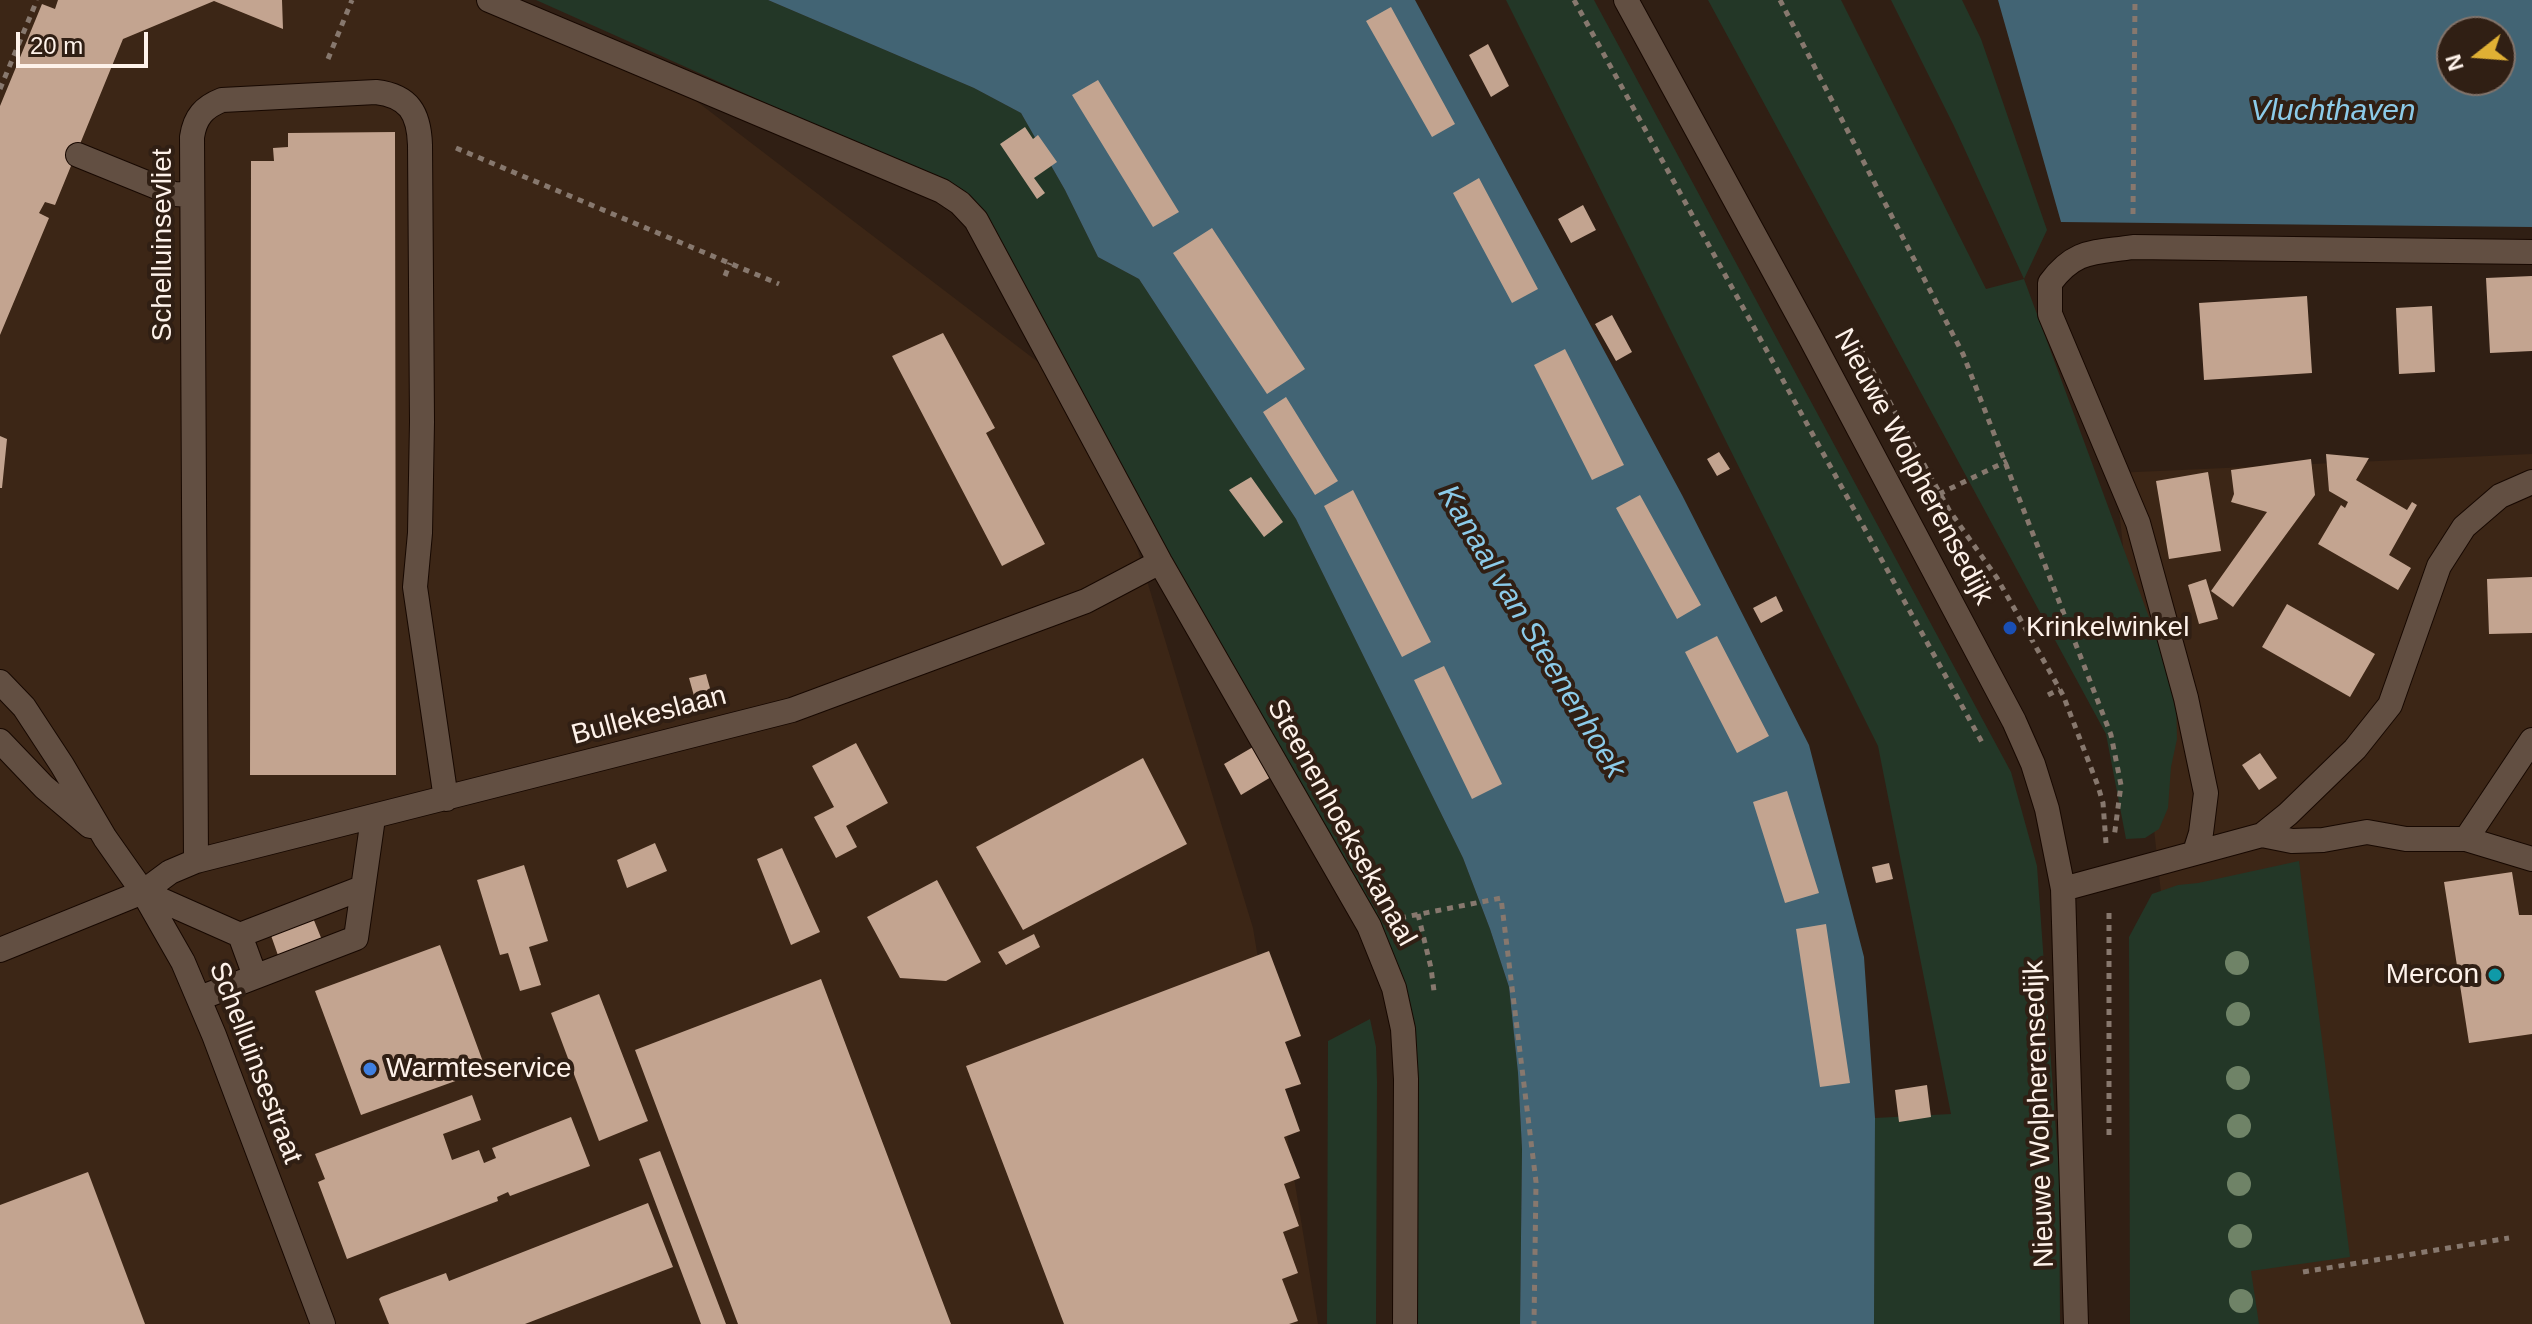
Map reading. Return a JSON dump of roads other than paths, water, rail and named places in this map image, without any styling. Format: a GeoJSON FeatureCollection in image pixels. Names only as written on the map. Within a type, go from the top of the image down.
{"type":"FeatureCollection","features":[{"type":"Feature","properties":{"kind":"street","name":"Steenenhoeksekanaal"},"geometry":{"type":"LineString","coordinates":[[489,0],[951,196],[976,220],[1160,562],[1369,926],[1394,988],[1403,1029],[1406,1079],[1405,1324]]}},
{"type":"Feature","properties":{"kind":"street","name":"Nieuwe Wolpherensedijk"},"geometry":{"type":"LineString","coordinates":[[1626,0],[1810,337],[2014,721],[2033,764],[2047,809],[2063,889],[2076,1324]]}},
{"type":"Feature","properties":{"kind":"street","name":"Schelluinsevliet"},"geometry":{"type":"LineString","coordinates":[[196,861],[193,128],[208,106],[238,98],[376,92],[407,103],[420,133],[422,422],[420,533],[415,587],[446,799]]}},
{"type":"Feature","properties":{"kind":"street"},"geometry":{"type":"LineString","coordinates":[[78,155],[174,194],[192,195]]}},
{"type":"Feature","properties":{"kind":"street"},"geometry":{"type":"LineString","coordinates":[[2195,852],[2201,833],[2206,793],[2186,698],[2138,523],[2050,314],[2050,283],[2072,259],[2133,247],[2532,252]]}},
{"type":"Feature","properties":{"kind":"street"},"geometry":{"type":"LineString","coordinates":[[2063,889],[2262,835],[2288,814],[2355,749],[2390,705],[2439,566],[2464,527],[2500,496],[2532,482]]}},
{"type":"Feature","properties":{"kind":"street","name":"Bullekeslaan"},"geometry":{"type":"LineString","coordinates":[[0,950],[143,892],[170,872],[196,861],[792,710],[1086,601],[1160,562]]}},
{"type":"Feature","properties":{"kind":"street","name":"Schelluinsestraat"},"geometry":{"type":"LineString","coordinates":[[0,682],[32,719],[105,838],[143,892],[200,998],[323,1324]]}},
{"type":"Feature","properties":{"kind":"street"},"geometry":{"type":"LineString","coordinates":[[2466,839],[2532,740]]}},
{"type":"Feature","properties":{"kind":"street","name":"Schelluinsestraat"},"geometry":{"type":"LineString","coordinates":[[0,741],[44,787],[105,838]]}},
{"type":"Feature","properties":{"kind":"street"},"geometry":{"type":"LineString","coordinates":[[200,998],[356,938],[373,818]]}},
{"type":"Feature","properties":{"kind":"street"},"geometry":{"type":"LineString","coordinates":[[2262,835],[2292,841],[2323,840],[2367,832],[2406,839],[2466,839],[2532,859]]}},
{"type":"Feature","properties":{"kind":"street"},"geometry":{"type":"LineString","coordinates":[[143,892],[240,935],[362,888]]}},
{"type":"Feature","properties":{"kind":"street"},"geometry":{"type":"LineString","coordinates":[[240,935],[255,976]]}},
{"type":"Feature","properties":{"kind":"water","name":"Kanaal van Steenenhoek"},"geometry":{"type":"Polygon","coordinates":[[[768,0],[1415,0],[1682,495],[1809,745],[1864,957],[1875,1118],[1874,1324],[1520,1324],[1522,1149],[1509,987],[1463,858],[1296,519],[1139,279],[1098,257],[1065,190],[1021,113],[974,88],[768,0]]]}},
{"type":"Feature","properties":{"kind":"water","name":"Vluchthaven"},"geometry":{"type":"Polygon","coordinates":[[[1998,0],[2532,0],[2532,227],[2061,222],[1998,0]]]}},
{"type":"Feature","properties":{"kind":"place","name":"Krinkelwinkel"},"geometry":{"type":"Point","coordinates":[2010,628]}},
{"type":"Feature","properties":{"kind":"place","name":"Mercon"},"geometry":{"type":"Point","coordinates":[2495,975]}},
{"type":"Feature","properties":{"kind":"place","name":"Warmteservice"},"geometry":{"type":"Point","coordinates":[370,1069]}}]}
